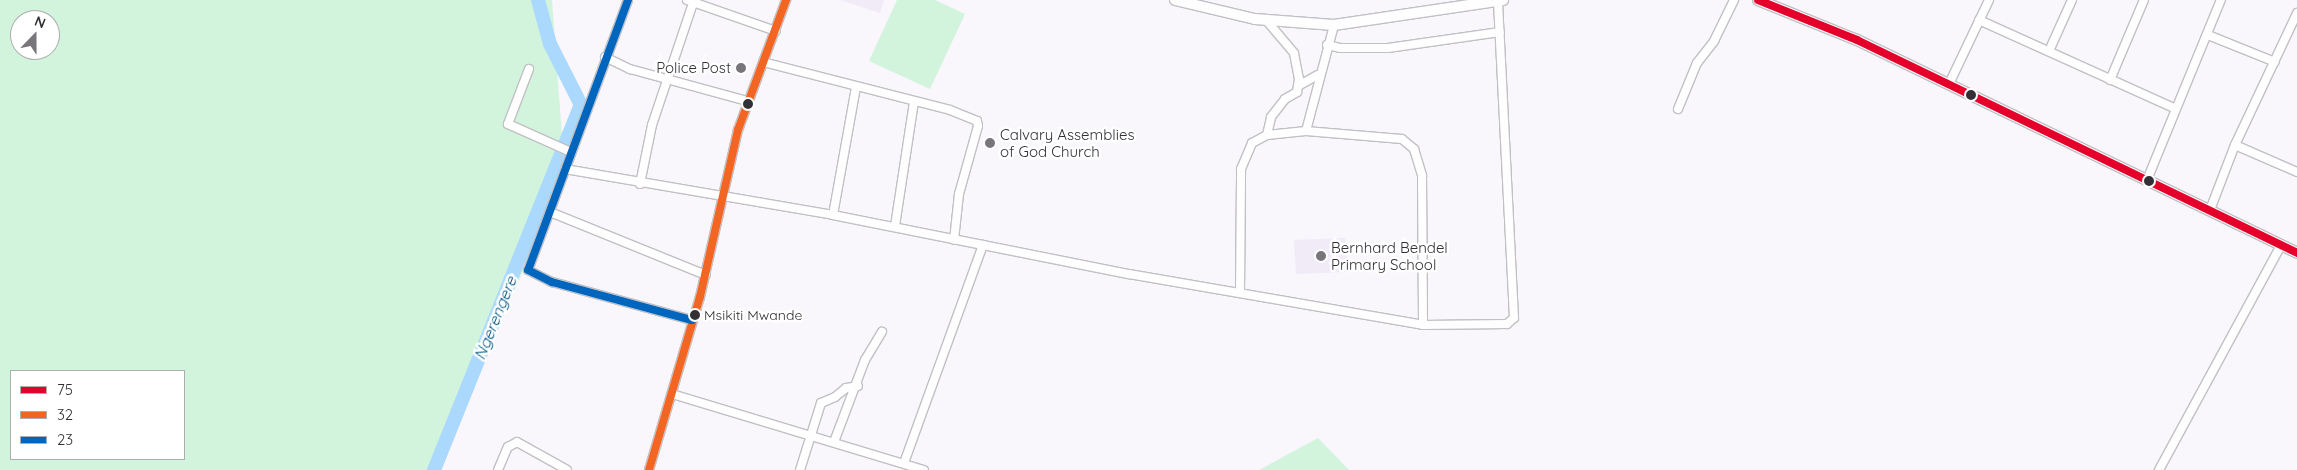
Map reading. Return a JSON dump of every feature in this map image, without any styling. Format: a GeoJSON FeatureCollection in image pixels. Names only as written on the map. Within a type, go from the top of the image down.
{"type":"FeatureCollection","features":[{"type":"Feature","properties":{"kind":"street"},"geometry":{"type":"LineString","coordinates":[[628,0],[605,57],[550,212],[528,265],[533,274],[692,320]]}},
{"type":"Feature","properties":{"kind":"street"},"geometry":{"type":"LineString","coordinates":[[649,470],[706,275],[722,197],[747,101],[776,31],[786,0]]}},
{"type":"Feature","properties":{"kind":"street"},"geometry":{"type":"LineString","coordinates":[[1175,0],[1192,2],[1267,21],[1334,25],[1457,3],[1503,0]]}},
{"type":"Feature","properties":{"kind":"street"},"geometry":{"type":"LineString","coordinates":[[1678,109],[1697,63],[1714,41],[1734,0]]}},
{"type":"Feature","properties":{"kind":"street"},"geometry":{"type":"LineString","coordinates":[[1758,0],[1857,40],[2297,253]]}},
{"type":"Feature","properties":{"kind":"street"},"geometry":{"type":"LineString","coordinates":[[1949,84],[1989,0]]}},
{"type":"Feature","properties":{"kind":"street"},"geometry":{"type":"LineString","coordinates":[[2050,51],[2072,0]]}},
{"type":"Feature","properties":{"kind":"street"},"geometry":{"type":"LineString","coordinates":[[2110,80],[2144,0]]}},
{"type":"Feature","properties":{"kind":"street"},"geometry":{"type":"LineString","coordinates":[[2147,180],[2221,0]]}},
{"type":"Feature","properties":{"kind":"street"},"geometry":{"type":"LineString","coordinates":[[640,184],[652,125],[692,1],[776,31]]}},
{"type":"Feature","properties":{"kind":"street"},"geometry":{"type":"LineString","coordinates":[[566,169],[640,184],[894,226],[954,240],[1423,325],[1499,326],[1514,318],[1498,1]]}},
{"type":"Feature","properties":{"kind":"street"},"geometry":{"type":"LineString","coordinates":[[2210,210],[2235,145],[2275,62],[2293,33],[2297,13]]}},
{"type":"Feature","properties":{"kind":"street"},"geometry":{"type":"LineString","coordinates":[[1979,20],[2176,109]]}},
{"type":"Feature","properties":{"kind":"street"},"geometry":{"type":"LineString","coordinates":[[1267,21],[1294,53],[1298,86],[1297,92],[1285,99],[1271,117],[1267,135]]}},
{"type":"Feature","properties":{"kind":"street"},"geometry":{"type":"LineString","coordinates":[[1306,131],[1318,75],[1334,25]]}},
{"type":"Feature","properties":{"kind":"street"},"geometry":{"type":"LineString","coordinates":[[1327,45],[1340,48],[1388,48],[1500,32]]}},
{"type":"Feature","properties":{"kind":"street"},"geometry":{"type":"LineString","coordinates":[[2208,35],[2275,62]]}},
{"type":"Feature","properties":{"kind":"street"},"geometry":{"type":"LineString","coordinates":[[605,57],[630,69],[747,101]]}},
{"type":"Feature","properties":{"kind":"street"},"geometry":{"type":"LineString","coordinates":[[763,62],[959,113],[978,122],[959,194],[954,240]]}},
{"type":"Feature","properties":{"kind":"street"},"geometry":{"type":"LineString","coordinates":[[529,69],[508,124],[572,152]]}},
{"type":"Feature","properties":{"kind":"street"},"geometry":{"type":"LineString","coordinates":[[1298,86],[1318,75]]}},
{"type":"Feature","properties":{"kind":"street"},"geometry":{"type":"LineString","coordinates":[[833,215],[856,87]]}},
{"type":"Feature","properties":{"kind":"street"},"geometry":{"type":"LineString","coordinates":[[894,226],[914,102]]}},
{"type":"Feature","properties":{"kind":"street"},"geometry":{"type":"LineString","coordinates":[[1240,293],[1242,162],[1252,143],[1267,135],[1306,131],[1402,139],[1414,149],[1422,176],[1423,325]]}},
{"type":"Feature","properties":{"kind":"street"},"geometry":{"type":"LineString","coordinates":[[2235,145],[2297,172]]}},
{"type":"Feature","properties":{"kind":"street"},"geometry":{"type":"LineString","coordinates":[[550,212],[706,275]]}},
{"type":"Feature","properties":{"kind":"street"},"geometry":{"type":"LineString","coordinates":[[904,463],[983,245]]}},
{"type":"Feature","properties":{"kind":"street"},"geometry":{"type":"LineString","coordinates":[[2159,470],[2281,245]]}},
{"type":"Feature","properties":{"kind":"street"},"geometry":{"type":"LineString","coordinates":[[834,442],[858,386],[865,360],[882,332]]}},
{"type":"Feature","properties":{"kind":"street"},"geometry":{"type":"LineString","coordinates":[[800,470],[821,403],[836,397],[846,388],[858,386]]}},
{"type":"Feature","properties":{"kind":"street"},"geometry":{"type":"LineString","coordinates":[[672,394],[810,434],[924,470]]}},
{"type":"Feature","properties":{"kind":"street"},"geometry":{"type":"LineString","coordinates":[[498,470],[508,447],[517,442],[568,470]]}},
{"type":"Feature","properties":{"kind":"shaded area"},"geometry":{"type":"Polygon","coordinates":[[[840,0],[884,0],[880,13],[840,0]]]}},
{"type":"Feature","properties":{"kind":"shaded area","name":"Bernhard Bendel Primary School"},"geometry":{"type":"Polygon","coordinates":[[[1345,238],[1349,272],[1296,274],[1294,240],[1345,238]]]}},
{"type":"Feature","properties":{"kind":"green space"},"geometry":{"type":"Polygon","coordinates":[[[0,0],[552,0],[565,176],[435,470],[0,470],[0,0]]]}},
{"type":"Feature","properties":{"kind":"green space"},"geometry":{"type":"Polygon","coordinates":[[[897,0],[935,0],[965,14],[930,89],[869,61],[897,0]]]}},
{"type":"Feature","properties":{"kind":"green space"},"geometry":{"type":"Polygon","coordinates":[[[1318,438],[1349,470],[1259,470],[1318,438]]]}},
{"type":"Feature","properties":{"kind":"waterway","name":"Ngerengere"},"geometry":{"type":"LineString","coordinates":[[434,470],[581,105],[550,44],[538,0]]}},
{"type":"Feature","properties":{"kind":"transit line","name":"23"},"geometry":{"type":"LineString","coordinates":[[628,0],[528,270],[552,282],[692,320]]}},
{"type":"Feature","properties":{"kind":"transit line","name":"32"},"geometry":{"type":"LineString","coordinates":[[649,470],[700,297],[738,130],[786,0]]}},
{"type":"Feature","properties":{"kind":"transit line","name":"75"},"geometry":{"type":"LineString","coordinates":[[1758,0],[1857,40],[2297,253]]}},
{"type":"Feature","properties":{"kind":"place","name":"Police Post"},"geometry":{"type":"Point","coordinates":[741,68]}},
{"type":"Feature","properties":{"kind":"place","name":"Calvary Assemblies of God Church"},"geometry":{"type":"Point","coordinates":[990,143]}},
{"type":"Feature","properties":{"kind":"place","name":"Bernhard Bendel Primary School"},"geometry":{"type":"Point","coordinates":[1321,256]}},
{"type":"Feature","properties":{"kind":"place","name":"Msikiti Mwande"},"geometry":{"type":"Point","coordinates":[695,315]}}]}
